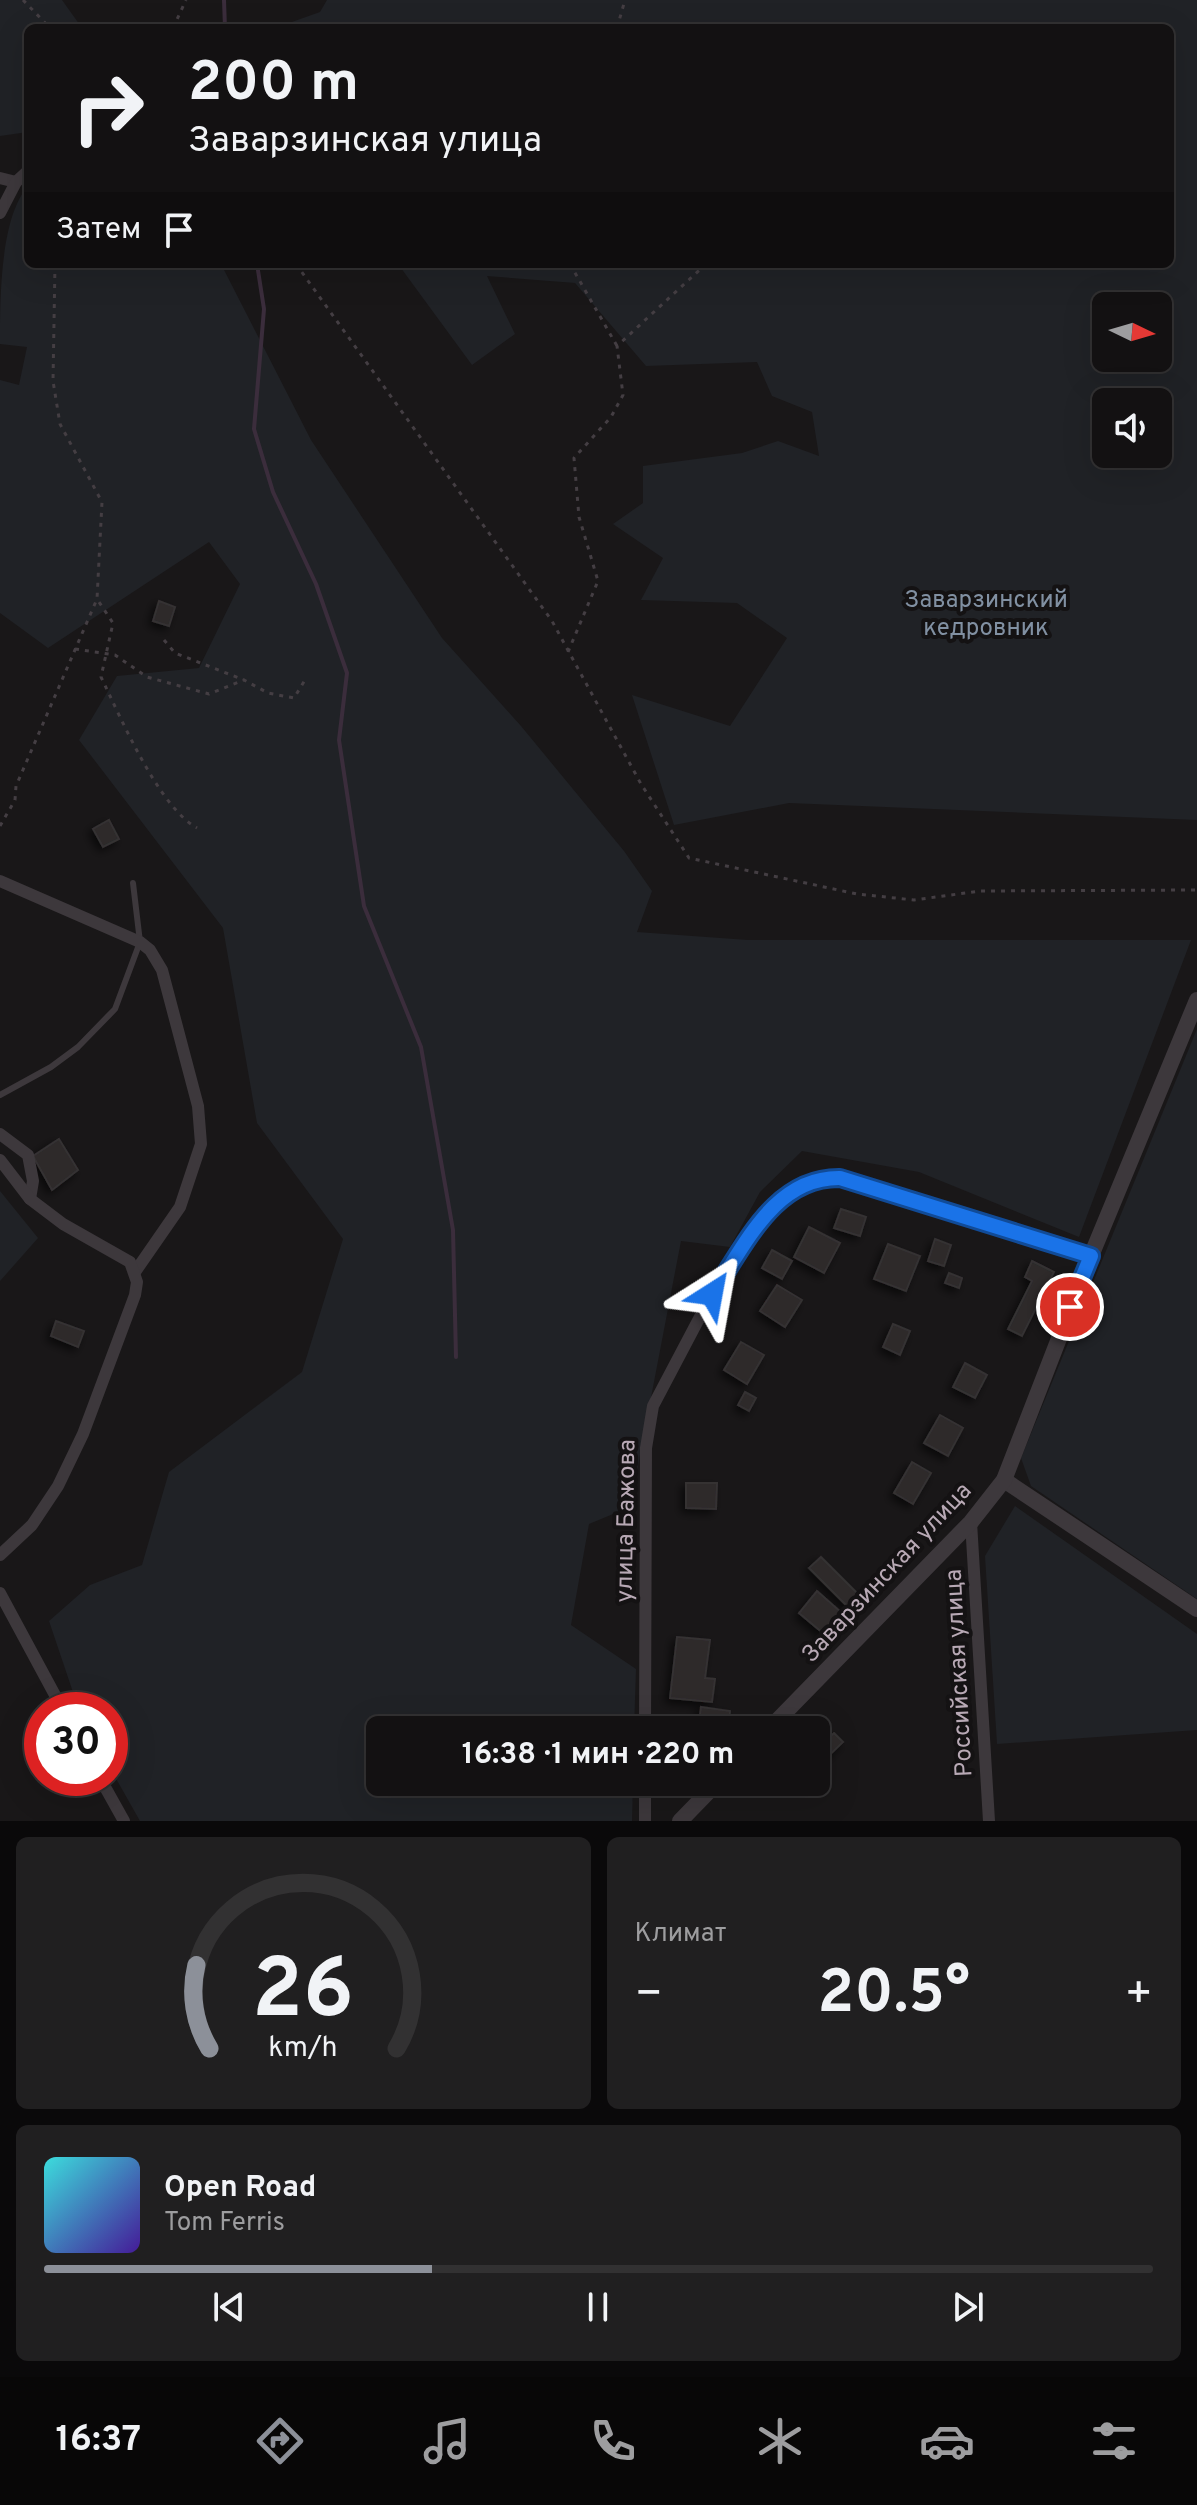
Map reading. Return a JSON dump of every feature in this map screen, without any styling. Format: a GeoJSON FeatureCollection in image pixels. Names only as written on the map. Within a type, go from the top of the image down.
{"type":"FeatureCollection","features":[{"type":"Feature","properties":{"kind":"street"},"geometry":{"type":"LineString","coordinates":[[0,213],[16,182],[24,175]]}},
{"type":"Feature","properties":{"kind":"street"},"geometry":{"type":"LineString","coordinates":[[0,178],[16,182]]}},
{"type":"Feature","properties":{"kind":"street"},"geometry":{"type":"LineString","coordinates":[[0,881],[140,942],[150,950],[162,970],[202,1128],[198,1159],[180,1207],[135,1272],[135,1295],[83,1434],[45,1505],[16,1543],[0,1555]]}},
{"type":"Feature","properties":{"kind":"street","name":"Заварзинская улица"},"geometry":{"type":"LineString","coordinates":[[782,1716],[971,1522],[1004,1480],[1091,1256],[1197,1000]]}},
{"type":"Feature","properties":{"kind":"street"},"geometry":{"type":"LineString","coordinates":[[0,1134],[28,1155],[33,1181],[30,1199]]}},
{"type":"Feature","properties":{"kind":"street"},"geometry":{"type":"LineString","coordinates":[[0,1160],[30,1199],[63,1224],[120,1255],[135,1272]]}},
{"type":"Feature","properties":{"kind":"street","name":"улица Бажова"},"geometry":{"type":"LineString","coordinates":[[645,1716],[646,1448],[653,1406],[712,1294],[772,1206],[805,1183],[840,1178],[1091,1256]]}},
{"type":"Feature","properties":{"kind":"street"},"geometry":{"type":"LineString","coordinates":[[1004,1480],[1197,1609]]}},
{"type":"Feature","properties":{"kind":"street","name":"Российская улица"},"geometry":{"type":"LineString","coordinates":[[971,1522],[989,1821]]}},
{"type":"Feature","properties":{"kind":"street"},"geometry":{"type":"LineString","coordinates":[[0,1593],[53,1692]]}},
{"type":"Feature","properties":{"kind":"street"},"geometry":{"type":"LineString","coordinates":[[110,1796],[124,1821]]}},
{"type":"Feature","properties":{"kind":"street"},"geometry":{"type":"LineString","coordinates":[[645,1796],[645,1821]]}},
{"type":"Feature","properties":{"kind":"street"},"geometry":{"type":"LineString","coordinates":[[680,1821],[704,1796]]}},
{"type":"Feature","properties":{"kind":"lane"},"geometry":{"type":"LineString","coordinates":[[0,1095],[51,1067],[99,1027],[115,1009],[140,942],[133,883]]}},
{"type":"Feature","properties":{"kind":"path"},"geometry":{"type":"LineString","coordinates":[[23,0],[46,24]]}},
{"type":"Feature","properties":{"kind":"path"},"geometry":{"type":"LineString","coordinates":[[175,24],[186,0]]}},
{"type":"Feature","properties":{"kind":"path"},"geometry":{"type":"LineString","coordinates":[[618,24],[625,0]]}},
{"type":"Feature","properties":{"kind":"path"},"geometry":{"type":"LineString","coordinates":[[0,826],[15,800],[16,786],[97,599],[102,502],[60,424],[53,381],[55,268]]}},
{"type":"Feature","properties":{"kind":"path"},"geometry":{"type":"LineString","coordinates":[[299,268],[552,621],[641,784],[689,858],[857,894],[914,900],[980,891],[1197,890]]}},
{"type":"Feature","properties":{"kind":"path"},"geometry":{"type":"LineString","coordinates":[[568,652],[598,581],[579,517],[574,458],[611,417],[623,395],[617,346],[572,268]]}},
{"type":"Feature","properties":{"kind":"path"},"geometry":{"type":"LineString","coordinates":[[617,346],[702,268]]}},
{"type":"Feature","properties":{"kind":"path"},"geometry":{"type":"LineString","coordinates":[[97,599],[113,623],[101,677],[152,776],[185,821],[197,828]]}},
{"type":"Feature","properties":{"kind":"path"},"geometry":{"type":"LineString","coordinates":[[164,640],[175,653],[244,680],[268,693],[294,698],[305,680]]}},
{"type":"Feature","properties":{"kind":"path"},"geometry":{"type":"LineString","coordinates":[[75,649],[115,655],[147,677],[209,694],[244,680]]}},
{"type":"Feature","properties":{"kind":"green space"},"geometry":{"type":"Polygon","coordinates":[[[0,0],[62,0],[79,24],[24,24],[24,133],[0,136],[0,0]]]}},
{"type":"Feature","properties":{"kind":"green space","name":"Заварзинский кедровник"},"geometry":{"type":"Polygon","coordinates":[[[327,0],[1197,0],[1197,820],[789,803],[674,825],[632,695],[730,726],[787,638],[737,603],[641,600],[663,558],[613,524],[643,503],[643,466],[742,453],[778,441],[819,456],[812,412],[772,396],[757,362],[646,366],[575,283],[487,276],[515,334],[472,365],[401,268],[1174,268],[1174,24],[286,24],[320,12],[327,0]]]}},
{"type":"Feature","properties":{"kind":"green space"},"geometry":{"type":"Polygon","coordinates":[[[24,192],[24,268],[223,268],[311,440],[442,638],[521,726],[624,851],[652,891],[637,932],[748,940],[1191,940],[1079,1237],[919,1172],[802,1151],[760,1192],[730,1247],[681,1241],[630,1507],[589,1524],[571,1625],[636,1669],[634,1716],[366,1716],[366,1796],[633,1796],[632,1821],[140,1821],[126,1796],[128,1692],[73,1692],[49,1621],[90,1585],[142,1565],[169,1472],[302,1372],[343,1239],[257,1123],[223,928],[79,740],[117,676],[199,668],[240,584],[209,542],[48,648],[0,613],[0,380],[19,385],[27,347],[0,344],[1,282],[12,218],[24,192]]]}},
{"type":"Feature","properties":{"kind":"green space"},"geometry":{"type":"Polygon","coordinates":[[[1197,1029],[1197,1599],[1031,1486],[1021,1458],[1197,1029]]]}},
{"type":"Feature","properties":{"kind":"green space"},"geometry":{"type":"Polygon","coordinates":[[[0,1191],[38,1238],[0,1281],[0,1191]]]}},
{"type":"Feature","properties":{"kind":"green space"},"geometry":{"type":"Polygon","coordinates":[[[1015,1506],[1197,1634],[1197,1730],[997,1744],[985,1556],[1015,1506]]]}},
{"type":"Feature","properties":{"kind":"building"},"geometry":{"type":"Polygon","coordinates":[[[159,601],[175,607],[169,626],[153,621],[159,601]]]}},
{"type":"Feature","properties":{"kind":"building"},"geometry":{"type":"Polygon","coordinates":[[[109,820],[119,839],[103,847],[93,829],[109,820]]]}},
{"type":"Feature","properties":{"kind":"building"},"geometry":{"type":"Polygon","coordinates":[[[59,1139],[78,1170],[52,1190],[33,1156],[59,1139]]]}},
{"type":"Feature","properties":{"kind":"building"},"geometry":{"type":"Polygon","coordinates":[[[841,1209],[866,1217],[860,1236],[834,1228],[841,1209]]]}},
{"type":"Feature","properties":{"kind":"building"},"geometry":{"type":"Polygon","coordinates":[[[809,1227],[840,1243],[824,1273],[794,1257],[809,1227]]]}},
{"type":"Feature","properties":{"kind":"building"},"geometry":{"type":"Polygon","coordinates":[[[935,1239],[951,1245],[944,1266],[928,1261],[935,1239]]]}},
{"type":"Feature","properties":{"kind":"building"},"geometry":{"type":"Polygon","coordinates":[[[888,1244],[920,1256],[906,1291],[874,1279],[888,1244]]]}},
{"type":"Feature","properties":{"kind":"building"},"geometry":{"type":"Polygon","coordinates":[[[772,1250],[792,1261],[782,1279],[762,1268],[772,1250]]]}},
{"type":"Feature","properties":{"kind":"building"},"geometry":{"type":"Polygon","coordinates":[[[1032,1261],[1054,1272],[1022,1336],[1008,1329],[1032,1281],[1025,1277],[1032,1261]]]}},
{"type":"Feature","properties":{"kind":"building"},"geometry":{"type":"Polygon","coordinates":[[[949,1273],[962,1278],[959,1288],[945,1283],[949,1273]]]}},
{"type":"Feature","properties":{"kind":"building"},"geometry":{"type":"Polygon","coordinates":[[[777,1285],[802,1300],[785,1327],[760,1311],[777,1285]]]}},
{"type":"Feature","properties":{"kind":"building"},"geometry":{"type":"Polygon","coordinates":[[[56,1321],[84,1331],[78,1347],[51,1336],[56,1321]]]}},
{"type":"Feature","properties":{"kind":"building"},"geometry":{"type":"Polygon","coordinates":[[[893,1324],[910,1331],[900,1355],[883,1347],[893,1324]]]}},
{"type":"Feature","properties":{"kind":"building"},"geometry":{"type":"Polygon","coordinates":[[[741,1342],[764,1355],[747,1384],[724,1370],[741,1342]]]}},
{"type":"Feature","properties":{"kind":"building"},"geometry":{"type":"Polygon","coordinates":[[[965,1363],[987,1375],[975,1398],[953,1387],[965,1363]]]}},
{"type":"Feature","properties":{"kind":"building"},"geometry":{"type":"Polygon","coordinates":[[[745,1392],[756,1398],[749,1411],[738,1405],[745,1392]]]}},
{"type":"Feature","properties":{"kind":"building"},"geometry":{"type":"Polygon","coordinates":[[[940,1415],[963,1428],[948,1456],[924,1443],[940,1415]]]}},
{"type":"Feature","properties":{"kind":"building"},"geometry":{"type":"Polygon","coordinates":[[[912,1462],[931,1473],[913,1504],[894,1493],[912,1462]]]}},
{"type":"Feature","properties":{"kind":"building"},"geometry":{"type":"Polygon","coordinates":[[[686,1483],[717,1483],[716,1509],[686,1508],[686,1483]]]}},
{"type":"Feature","properties":{"kind":"building"},"geometry":{"type":"Polygon","coordinates":[[[821,1557],[863,1599],[851,1610],[809,1568],[821,1557]]]}},
{"type":"Feature","properties":{"kind":"building"},"geometry":{"type":"Polygon","coordinates":[[[817,1591],[842,1613],[824,1634],[799,1613],[817,1591]]]}},
{"type":"Feature","properties":{"kind":"building"},"geometry":{"type":"Polygon","coordinates":[[[677,1637],[710,1640],[705,1678],[715,1679],[712,1702],[670,1698],[677,1637]]]}},
{"type":"Feature","properties":{"kind":"building"},"geometry":{"type":"Polygon","coordinates":[[[701,1707],[730,1711],[729,1716],[700,1716],[701,1707]]]}},
{"type":"Feature","properties":{"kind":"building"},"geometry":{"type":"Polygon","coordinates":[[[834,1733],[843,1742],[830,1754],[830,1737],[834,1733]]]}},
{"type":"Feature","properties":{"kind":"waterway"},"geometry":{"type":"LineString","coordinates":[[224,0],[225,24]]}},
{"type":"Feature","properties":{"kind":"waterway"},"geometry":{"type":"LineString","coordinates":[[258,268],[264,309],[254,429],[273,492],[316,584],[347,673],[339,740],[364,906],[421,1047],[453,1230],[456,1357]]}},
{"type":"Feature","properties":{"kind":"route"},"geometry":{"type":"LineString","coordinates":[[712,1294],[772,1206],[805,1183],[822,1178],[840,1178],[1091,1256],[1070,1307]]}}]}
